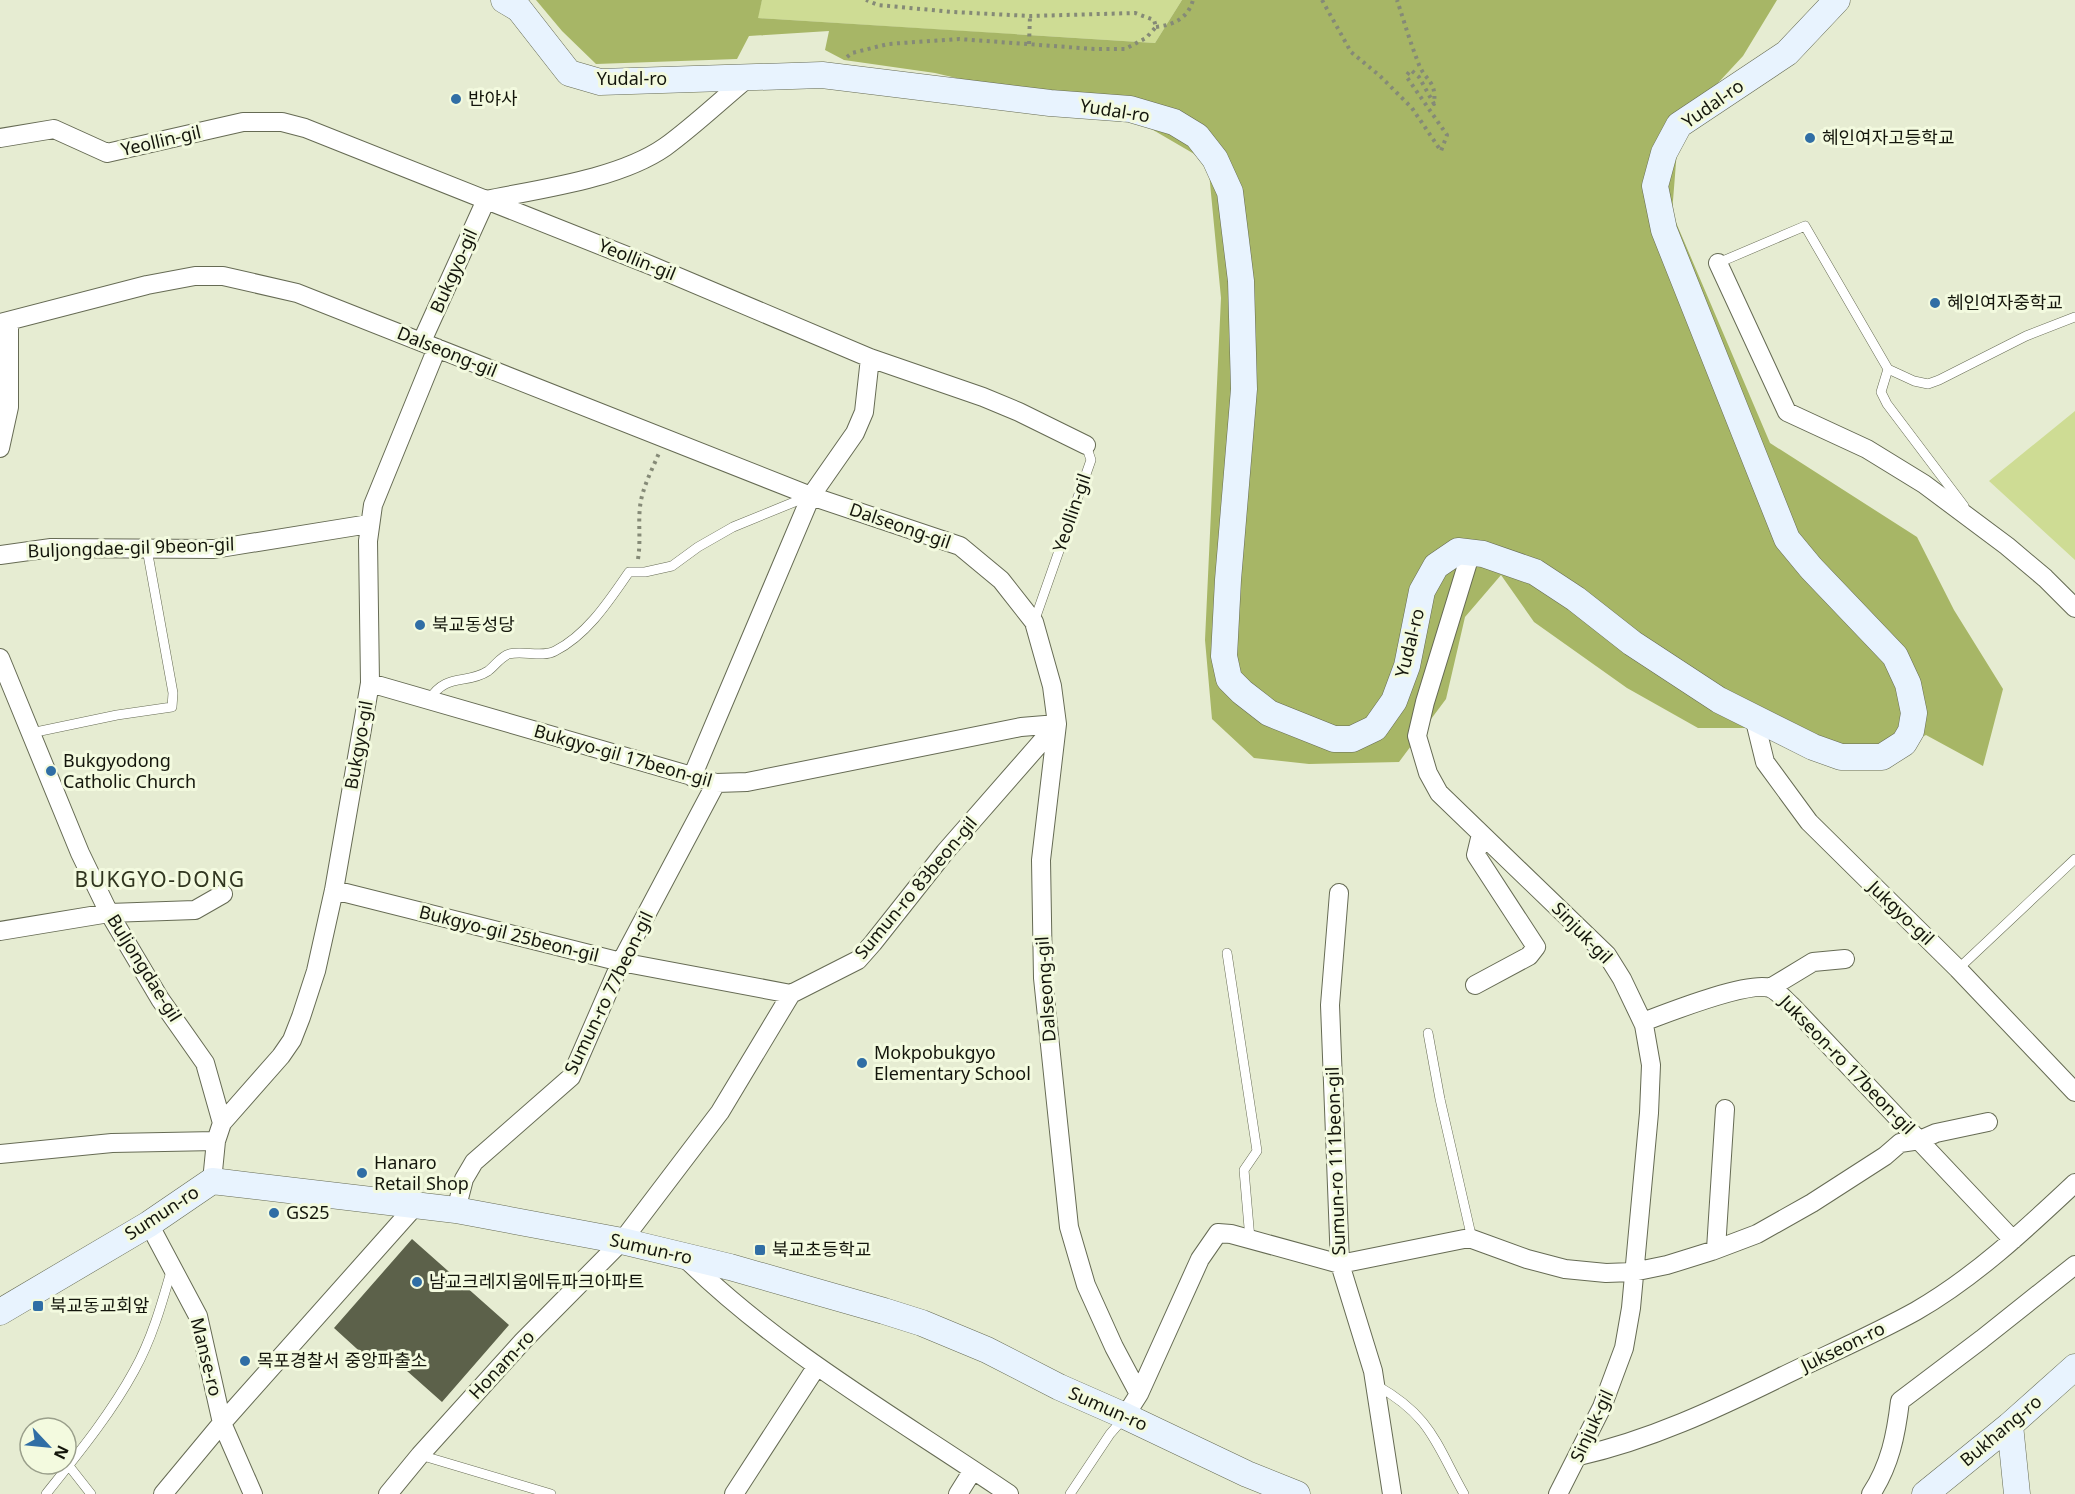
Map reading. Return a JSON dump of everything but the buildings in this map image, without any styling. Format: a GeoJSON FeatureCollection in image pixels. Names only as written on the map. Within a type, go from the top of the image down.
{"type":"FeatureCollection","features":[{"type":"Feature","properties":{"kind":"street","name":"Yudal-ro"},"geometry":{"type":"LineString","coordinates":[[504,0],[519,9],[569,73],[600,82],[822,75],[1050,103],[1130,109],[1174,122],[1197,136],[1215,159],[1230,192],[1241,281],[1244,389],[1224,656],[1229,679],[1269,713],[1334,739],[1352,739],[1375,728],[1394,701],[1407,666],[1422,591],[1431,574],[1436,566],[1458,551],[1472,552],[1535,572],[1576,599],[1632,643],[1719,700],[1813,747],[1841,757],[1882,758],[1904,743],[1911,731],[1914,713],[1908,684],[1895,656],[1811,568],[1787,539],[1664,231],[1655,186],[1664,153],[1679,125],[1786,53],[1837,0]]}},
{"type":"Feature","properties":{"kind":"street"},"geometry":{"type":"LineString","coordinates":[[486,200],[600,175],[633,164],[664,148],[749,77]]}},
{"type":"Feature","properties":{"kind":"street","name":"Yeollin-gil"},"geometry":{"type":"LineString","coordinates":[[0,138],[54,129],[107,153],[243,122],[282,122],[304,128],[650,265],[870,358],[992,401],[1086,445]]}},
{"type":"Feature","properties":{"kind":"street","name":"Bukgyo-gil"},"geometry":{"type":"LineString","coordinates":[[222,1123],[292,1040],[316,971],[334,890],[370,683],[369,524],[373,505],[430,344],[486,200]]}},
{"type":"Feature","properties":{"kind":"street"},"geometry":{"type":"LineString","coordinates":[[1718,263],[1787,412],[1867,449],[1923,484],[2035,569],[2075,608]]}},
{"type":"Feature","properties":{"kind":"street","name":"Dalseong-gil"},"geometry":{"type":"LineString","coordinates":[[4,322],[147,285],[195,276],[223,276],[297,293],[811,496],[960,546],[1001,580],[1034,622],[1052,686],[1057,724],[1041,860],[1043,978],[1070,1227],[1086,1286],[1139,1394]]}},
{"type":"Feature","properties":{"kind":"street"},"geometry":{"type":"LineString","coordinates":[[0,448],[9,406],[4,322]]}},
{"type":"Feature","properties":{"kind":"street"},"geometry":{"type":"LineString","coordinates":[[692,777],[811,496],[860,423],[864,412],[870,358]]}},
{"type":"Feature","properties":{"kind":"street","name":"Buljongdae-gil 9beon-gil"},"geometry":{"type":"LineString","coordinates":[[0,555],[51,548],[213,549],[369,524]]}},
{"type":"Feature","properties":{"kind":"street","name":"Sinjuk-gil"},"geometry":{"type":"LineString","coordinates":[[1472,552],[1425,702],[1417,736],[1428,772],[1439,794],[1607,955],[1622,979],[1642,1022],[1651,1065],[1649,1113],[1631,1308],[1624,1348],[1602,1407],[1558,1494]]}},
{"type":"Feature","properties":{"kind":"street","name":"Buljongdae-gil"},"geometry":{"type":"LineString","coordinates":[[0,658],[80,853],[109,913],[160,999],[206,1063],[222,1123]]}},
{"type":"Feature","properties":{"kind":"street","name":"Bukgyo-gil 17beon-gil"},"geometry":{"type":"LineString","coordinates":[[370,683],[716,783],[747,782],[1021,727],[1057,724]]}},
{"type":"Feature","properties":{"kind":"street","name":"Jukgyo-gil"},"geometry":{"type":"LineString","coordinates":[[1754,717],[1765,762],[1809,822],[1958,969],[2075,1092]]}},
{"type":"Feature","properties":{"kind":"street","name":"Sumun-ro 83beon-gil"},"geometry":{"type":"LineString","coordinates":[[791,994],[858,960],[945,852],[1057,724]]}},
{"type":"Feature","properties":{"kind":"street","name":"Sumun-ro 77beon-gil"},"geometry":{"type":"LineString","coordinates":[[456,1210],[464,1179],[474,1162],[571,1077],[621,962],[716,783]]}},
{"type":"Feature","properties":{"kind":"street"},"geometry":{"type":"LineString","coordinates":[[1475,985],[1529,956],[1536,947],[1476,855],[1481,834]]}},
{"type":"Feature","properties":{"kind":"street","name":"Bukgyo-gil 25beon-gil"},"geometry":{"type":"LineString","coordinates":[[334,890],[621,962],[791,994]]}},
{"type":"Feature","properties":{"kind":"street"},"geometry":{"type":"LineString","coordinates":[[0,931],[109,913],[195,910],[224,894]]}},
{"type":"Feature","properties":{"kind":"street","name":"Sumun-ro 111beon-gil"},"geometry":{"type":"LineString","coordinates":[[1339,894],[1330,1005],[1340,1264],[1373,1371],[1392,1494]]}},
{"type":"Feature","properties":{"kind":"street"},"geometry":{"type":"LineString","coordinates":[[1770,988],[1813,962],[1845,959]]}},
{"type":"Feature","properties":{"kind":"street","name":"Jukseon-ro 17beon-gil"},"geometry":{"type":"LineString","coordinates":[[1642,1022],[1742,990],[1770,988],[1792,1006],[2013,1240]]}},
{"type":"Feature","properties":{"kind":"street"},"geometry":{"type":"LineString","coordinates":[[622,1241],[720,1112],[791,994]]}},
{"type":"Feature","properties":{"kind":"street"},"geometry":{"type":"LineString","coordinates":[[1716,1249],[1725,1108]]}},
{"type":"Feature","properties":{"kind":"street"},"geometry":{"type":"LineString","coordinates":[[1125,1416],[1139,1394],[1200,1259],[1218,1233],[1231,1234],[1340,1264],[1472,1239],[1527,1259],[1565,1269],[1605,1273],[1633,1272],[1667,1265],[1757,1234],[1812,1203],[1885,1156],[1900,1143],[1988,1122]]}},
{"type":"Feature","properties":{"kind":"street"},"geometry":{"type":"LineString","coordinates":[[212,1180],[216,1141],[222,1123]]}},
{"type":"Feature","properties":{"kind":"street"},"geometry":{"type":"LineString","coordinates":[[0,1154],[112,1143],[216,1141]]}},
{"type":"Feature","properties":{"kind":"street","name":"Sumun-ro"},"geometry":{"type":"LineString","coordinates":[[0,1312],[149,1224],[212,1180],[456,1210],[622,1241],[684,1256],[776,1280],[922,1323],[987,1350],[1059,1387],[1247,1474],[1297,1494]]}},
{"type":"Feature","properties":{"kind":"street","name":"Jukseon-ro"},"geometry":{"type":"LineString","coordinates":[[1579,1456],[1633,1443],[1732,1402],[1917,1310],[2013,1240],[2075,1183]]}},
{"type":"Feature","properties":{"kind":"street"},"geometry":{"type":"LineString","coordinates":[[163,1494],[222,1423],[416,1205]]}},
{"type":"Feature","properties":{"kind":"street","name":"Manse-ro"},"geometry":{"type":"LineString","coordinates":[[149,1224],[198,1316],[222,1423],[253,1494]]}},
{"type":"Feature","properties":{"kind":"street","name":"Honam-ro"},"geometry":{"type":"LineString","coordinates":[[388,1494],[420,1455],[524,1341],[622,1241]]}},
{"type":"Feature","properties":{"kind":"street"},"geometry":{"type":"LineString","coordinates":[[684,1256],[715,1288],[817,1366],[1009,1494]]}},
{"type":"Feature","properties":{"kind":"street"},"geometry":{"type":"LineString","coordinates":[[1871,1494],[1891,1455],[1900,1401],[1982,1340],[2075,1265]]}},
{"type":"Feature","properties":{"kind":"street"},"geometry":{"type":"LineString","coordinates":[[734,1494],[817,1366]]}},
{"type":"Feature","properties":{"kind":"street","name":"Bukhang-ro"},"geometry":{"type":"LineString","coordinates":[[1925,1494],[2010,1425],[2075,1367]]}},
{"type":"Feature","properties":{"kind":"street"},"geometry":{"type":"LineString","coordinates":[[2010,1425],[2017,1494]]}},
{"type":"Feature","properties":{"kind":"street"},"geometry":{"type":"LineString","coordinates":[[958,1494],[973,1470]]}},
{"type":"Feature","properties":{"kind":"lane"},"geometry":{"type":"LineString","coordinates":[[1718,263],[1805,226],[1888,369],[1914,381],[1928,384],[2026,336],[2075,317]]}},
{"type":"Feature","properties":{"kind":"lane"},"geometry":{"type":"LineString","coordinates":[[1888,369],[1881,392],[1887,404],[1980,526]]}},
{"type":"Feature","properties":{"kind":"lane","name":"Yeollin-gil"},"geometry":{"type":"LineString","coordinates":[[1034,622],[1091,460],[1086,445]]}},
{"type":"Feature","properties":{"kind":"lane"},"geometry":{"type":"LineString","coordinates":[[429,700],[436,689],[445,684],[487,672],[508,654],[552,653],[582,631],[605,606],[629,572],[645,572],[672,566],[698,547],[733,527],[811,496]]}},
{"type":"Feature","properties":{"kind":"lane"},"geometry":{"type":"LineString","coordinates":[[31,733],[117,715],[172,708],[172,693],[147,549]]}},
{"type":"Feature","properties":{"kind":"lane"},"geometry":{"type":"LineString","coordinates":[[1958,969],[2075,860]]}},
{"type":"Feature","properties":{"kind":"lane"},"geometry":{"type":"LineString","coordinates":[[1227,953],[1257,1150],[1244,1170],[1250,1239]]}},
{"type":"Feature","properties":{"kind":"lane"},"geometry":{"type":"LineString","coordinates":[[1428,1033],[1440,1099],[1472,1239]]}},
{"type":"Feature","properties":{"kind":"lane"},"geometry":{"type":"LineString","coordinates":[[78,1453],[134,1372],[155,1324],[172,1266]]}},
{"type":"Feature","properties":{"kind":"lane"},"geometry":{"type":"LineString","coordinates":[[1376,1386],[1401,1401],[1428,1427],[1441,1447],[1464,1494]]}},
{"type":"Feature","properties":{"kind":"lane"},"geometry":{"type":"LineString","coordinates":[[1070,1494],[1110,1434],[1125,1416]]}},
{"type":"Feature","properties":{"kind":"lane"},"geometry":{"type":"LineString","coordinates":[[420,1455],[551,1494]]}},
{"type":"Feature","properties":{"kind":"lane"},"geometry":{"type":"LineString","coordinates":[[46,1494],[61,1476]]}},
{"type":"Feature","properties":{"kind":"lane"},"geometry":{"type":"LineString","coordinates":[[77,1476],[91,1494]]}},
{"type":"Feature","properties":{"kind":"path"},"geometry":{"type":"LineString","coordinates":[[866,0],[878,5],[1030,16],[1135,13],[1154,20],[1156,27]]}},
{"type":"Feature","properties":{"kind":"path"},"geometry":{"type":"LineString","coordinates":[[822,75],[852,53],[888,44],[959,39],[1094,49],[1125,49],[1146,38],[1156,27],[1173,25],[1190,9],[1193,0]]}},
{"type":"Feature","properties":{"kind":"path"},"geometry":{"type":"LineString","coordinates":[[1322,0],[1351,52],[1380,76],[1412,108],[1441,151],[1448,135],[1406,76],[1411,70],[1419,77],[1434,104],[1435,95],[1432,82],[1419,66],[1397,0]]}},
{"type":"Feature","properties":{"kind":"path"},"geometry":{"type":"LineString","coordinates":[[1029,44],[1030,16]]}},
{"type":"Feature","properties":{"kind":"path"},"geometry":{"type":"LineString","coordinates":[[629,572],[638,560],[641,543],[640,505],[645,486],[665,438]]}},
{"type":"Feature","properties":{"kind":"shaded area"},"geometry":{"type":"Polygon","coordinates":[[[536,0],[762,0],[758,18],[1155,43],[1182,0],[1777,0],[1743,56],[1679,125],[1672,213],[1770,443],[1917,537],[1954,610],[2003,689],[1983,766],[1926,735],[1856,768],[1774,728],[1698,728],[1627,688],[1534,622],[1501,575],[1465,617],[1446,699],[1399,762],[1309,764],[1254,758],[1212,719],[1205,640],[1221,298],[1208,162],[1136,120],[935,73],[844,60],[825,50],[829,31],[749,36],[737,59],[596,64],[562,31],[536,0]]]}},
{"type":"Feature","properties":{"kind":"shaded area"},"geometry":{"type":"Polygon","coordinates":[[[762,0],[1182,0],[1155,43],[757,18],[762,0]]]}},
{"type":"Feature","properties":{"kind":"shaded area"},"geometry":{"type":"Polygon","coordinates":[[[2075,411],[2075,560],[1989,481],[2075,411]]]}},
{"type":"Feature","properties":{"kind":"place","name":"반야사"},"geometry":{"type":"Point","coordinates":[456,99]}},
{"type":"Feature","properties":{"kind":"place","name":"혜인여자고등학교"},"geometry":{"type":"Point","coordinates":[1810,138]}},
{"type":"Feature","properties":{"kind":"place","name":"혜인여자중학교"},"geometry":{"type":"Point","coordinates":[1935,303]}},
{"type":"Feature","properties":{"kind":"place","name":"북교동성당"},"geometry":{"type":"Point","coordinates":[420,625]}},
{"type":"Feature","properties":{"kind":"place","name":"Bukgyodong Catholic Church"},"geometry":{"type":"Point","coordinates":[51,771]}},
{"type":"Feature","properties":{"kind":"place","name":"Mokpobukgyo Elementary School"},"geometry":{"type":"Point","coordinates":[862,1063]}},
{"type":"Feature","properties":{"kind":"place","name":"Hanaro Retail Shop"},"geometry":{"type":"Point","coordinates":[362,1173]}},
{"type":"Feature","properties":{"kind":"place","name":"GS25"},"geometry":{"type":"Point","coordinates":[274,1213]}},
{"type":"Feature","properties":{"kind":"place","name":"북교초등학교"},"geometry":{"type":"Point","coordinates":[760,1250]}},
{"type":"Feature","properties":{"kind":"place","name":"남교크레지움에듀파크아파트"},"geometry":{"type":"Point","coordinates":[417,1282]}},
{"type":"Feature","properties":{"kind":"place","name":"북교동교회앞"},"geometry":{"type":"Point","coordinates":[38,1306]}},
{"type":"Feature","properties":{"kind":"place","name":"목포경찰서 중앙파출소"},"geometry":{"type":"Point","coordinates":[245,1361]}},
{"type":"Feature","properties":{"kind":"district","name":"BUKGYO-DONG"},"geometry":{"type":"Point","coordinates":[160,880]}}]}
